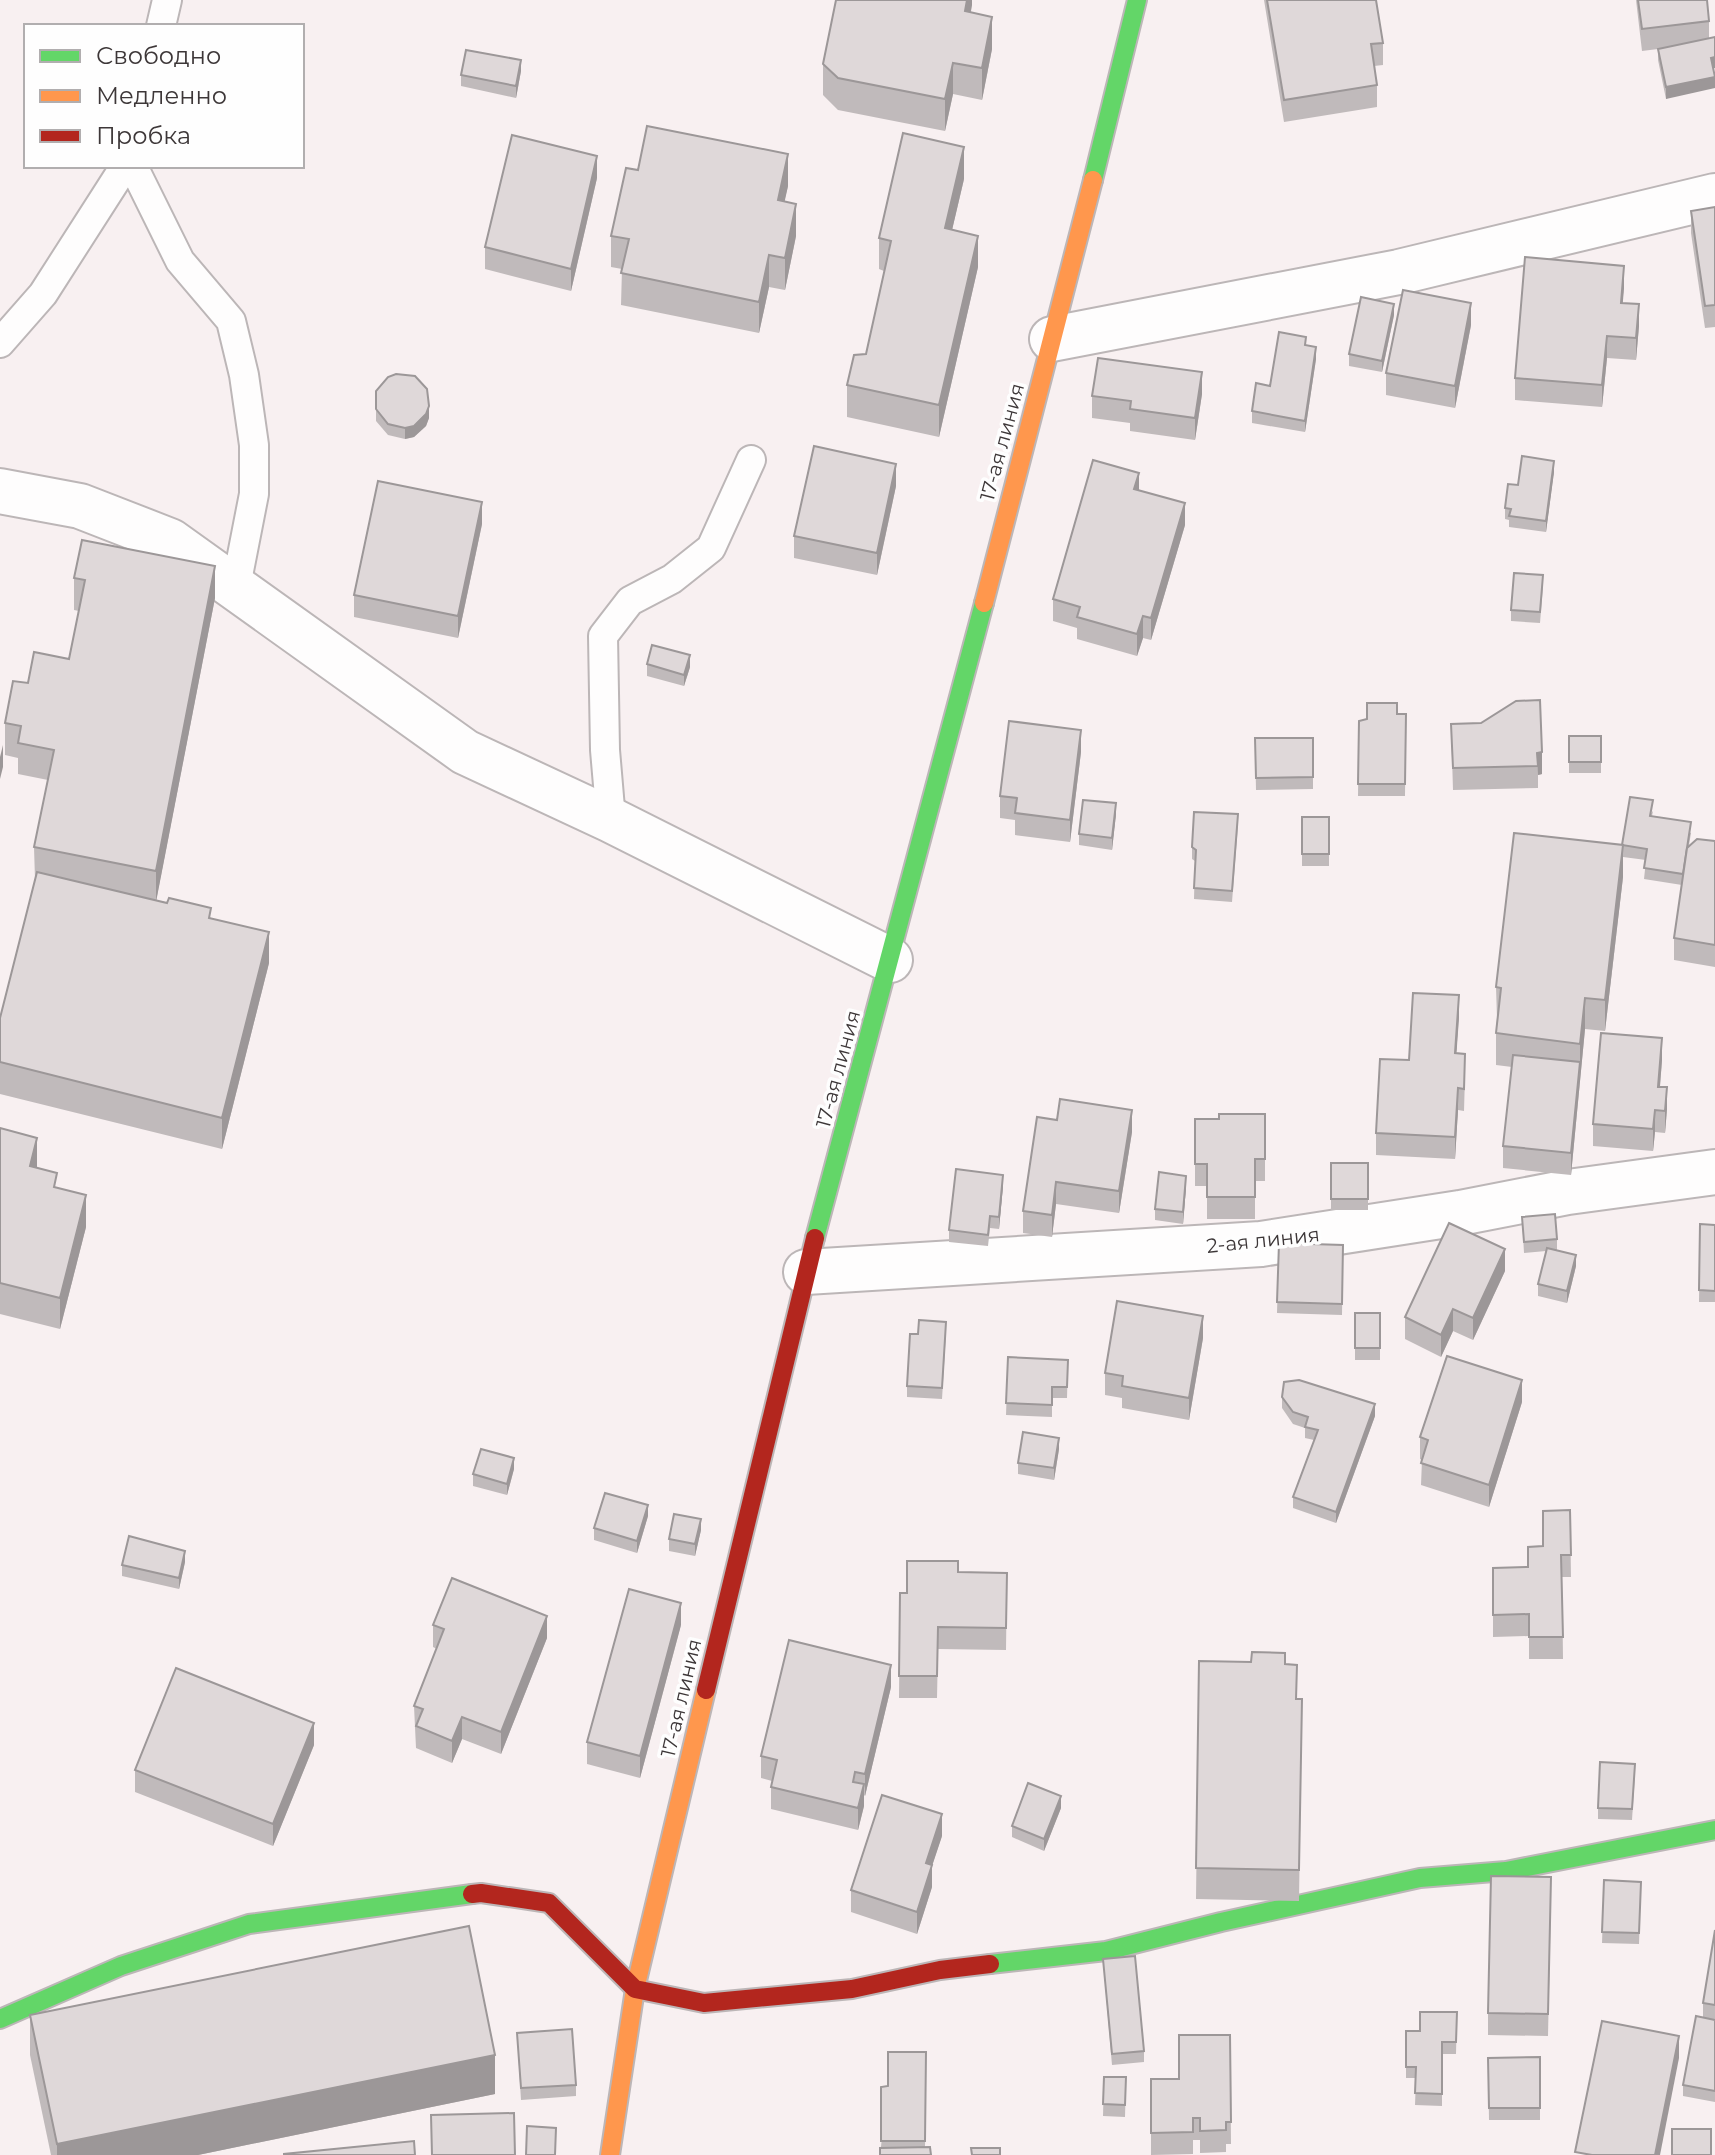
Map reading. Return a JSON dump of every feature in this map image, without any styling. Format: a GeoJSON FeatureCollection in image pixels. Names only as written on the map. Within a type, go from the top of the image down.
{"type":"FeatureCollection","features":[{"type":"Feature","properties":{"kind":"street","name":"17-ая линия"},"geometry":{"type":"LineString","coordinates":[[610,2155],[635,1989],[806,1272],[1052,339],[1137,0]]}},
{"type":"Feature","properties":{"kind":"street"},"geometry":{"type":"LineString","coordinates":[[1052,339],[1399,272],[1715,196]]}},
{"type":"Feature","properties":{"kind":"street"},"geometry":{"type":"LineString","coordinates":[[0,491],[80,506],[170,541],[465,752],[611,820],[890,960]]}},
{"type":"Feature","properties":{"kind":"street","name":"2-ая линия"},"geometry":{"type":"LineString","coordinates":[[806,1272],[1261,1244],[1460,1213],[1568,1192],[1715,1172]]}},
{"type":"Feature","properties":{"kind":"street"},"geometry":{"type":"LineString","coordinates":[[0,2019],[121,1966],[249,1924],[481,1893],[549,1903],[635,1989],[704,2003],[852,1989],[940,1970],[1106,1951],[1420,1878],[1506,1871],[1715,1830]]}},
{"type":"Feature","properties":{"kind":"lane"},"geometry":{"type":"LineString","coordinates":[[161,24],[167,0]]}},
{"type":"Feature","properties":{"kind":"lane"},"geometry":{"type":"LineString","coordinates":[[0,343],[43,294],[124,168]]}},
{"type":"Feature","properties":{"kind":"lane"},"geometry":{"type":"LineString","coordinates":[[134,168],[180,261],[231,321],[244,375],[254,445],[254,494],[236,586]]}},
{"type":"Feature","properties":{"kind":"lane"},"geometry":{"type":"LineString","coordinates":[[611,820],[605,750],[603,636],[630,601],[672,579],[711,548],[751,460]]}},
{"type":"Feature","properties":{"kind":"building"},"geometry":{"type":"Polygon","coordinates":[[[836,0],[967,0],[965,11],[992,17],[982,68],[953,63],[945,99],[838,78],[823,64],[836,0]]]}},
{"type":"Feature","properties":{"kind":"building"},"geometry":{"type":"Polygon","coordinates":[[[1267,0],[1376,0],[1383,43],[1371,44],[1377,85],[1284,100],[1267,0]]]}},
{"type":"Feature","properties":{"kind":"building"},"geometry":{"type":"Polygon","coordinates":[[[1638,0],[1707,0],[1709,21],[1642,29],[1638,0]]]}},
{"type":"Feature","properties":{"kind":"building"},"geometry":{"type":"Polygon","coordinates":[[[1715,37],[1715,57],[1711,58],[1715,77],[1666,87],[1658,49],[1715,37]]]}},
{"type":"Feature","properties":{"kind":"building"},"geometry":{"type":"Polygon","coordinates":[[[466,50],[521,60],[516,86],[461,75],[466,50]]]}},
{"type":"Feature","properties":{"kind":"building"},"geometry":{"type":"Polygon","coordinates":[[[647,126],[788,154],[778,200],[796,204],[785,258],[769,255],[759,302],[621,273],[629,239],[611,236],[626,168],[638,170],[647,126]]]}},
{"type":"Feature","properties":{"kind":"building"},"geometry":{"type":"Polygon","coordinates":[[[903,133],[964,147],[945,228],[978,236],[939,405],[847,385],[854,355],[866,354],[891,241],[879,238],[903,133]]]}},
{"type":"Feature","properties":{"kind":"building"},"geometry":{"type":"Polygon","coordinates":[[[512,135],[597,156],[571,269],[485,247],[512,135]]]}},
{"type":"Feature","properties":{"kind":"building"},"geometry":{"type":"Polygon","coordinates":[[[1715,207],[1715,305],[1705,306],[1691,211],[1715,207]]]}},
{"type":"Feature","properties":{"kind":"building"},"geometry":{"type":"Polygon","coordinates":[[[1525,257],[1624,266],[1621,303],[1639,304],[1636,338],[1607,336],[1602,385],[1515,378],[1525,257]]]}},
{"type":"Feature","properties":{"kind":"building"},"geometry":{"type":"Polygon","coordinates":[[[1403,290],[1471,303],[1455,386],[1386,373],[1403,290]]]}},
{"type":"Feature","properties":{"kind":"building"},"geometry":{"type":"Polygon","coordinates":[[[1361,297],[1394,304],[1382,361],[1349,354],[1361,297]]]}},
{"type":"Feature","properties":{"kind":"building"},"geometry":{"type":"Polygon","coordinates":[[[1279,332],[1306,337],[1305,345],[1316,347],[1305,421],[1252,411],[1256,383],[1270,386],[1279,332]]]}},
{"type":"Feature","properties":{"kind":"building"},"geometry":{"type":"Polygon","coordinates":[[[1098,358],[1202,372],[1195,418],[1130,409],[1131,401],[1092,396],[1098,358]]]}},
{"type":"Feature","properties":{"kind":"building"},"geometry":{"type":"Polygon","coordinates":[[[396,374],[415,376],[427,389],[429,406],[414,426],[405,428],[388,424],[376,409],[376,391],[388,377],[396,374]]]}},
{"type":"Feature","properties":{"kind":"building"},"geometry":{"type":"Polygon","coordinates":[[[814,446],[896,464],[877,553],[794,536],[814,446]]]}},
{"type":"Feature","properties":{"kind":"building"},"geometry":{"type":"Polygon","coordinates":[[[1522,456],[1554,461],[1546,521],[1509,516],[1511,509],[1505,508],[1508,484],[1518,485],[1522,456]]]}},
{"type":"Feature","properties":{"kind":"building"},"geometry":{"type":"Polygon","coordinates":[[[1093,460],[1139,473],[1134,489],[1185,503],[1151,618],[1143,616],[1137,634],[1077,617],[1080,607],[1053,599],[1093,460]]]}},
{"type":"Feature","properties":{"kind":"building"},"geometry":{"type":"Polygon","coordinates":[[[378,481],[482,502],[458,616],[354,595],[378,481]]]}},
{"type":"Feature","properties":{"kind":"building"},"geometry":{"type":"Polygon","coordinates":[[[82,540],[215,566],[156,871],[34,847],[54,750],[18,743],[21,726],[5,723],[13,681],[28,683],[34,652],[69,659],[85,580],[74,578],[82,540]]]}},
{"type":"Feature","properties":{"kind":"building"},"geometry":{"type":"Polygon","coordinates":[[[1514,573],[1543,575],[1540,612],[1511,610],[1514,573]]]}},
{"type":"Feature","properties":{"kind":"building"},"geometry":{"type":"Polygon","coordinates":[[[652,645],[690,655],[684,675],[647,664],[652,645]]]}},
{"type":"Feature","properties":{"kind":"building"},"geometry":{"type":"Polygon","coordinates":[[[1540,700],[1542,752],[1537,753],[1538,766],[1453,768],[1451,724],[1481,723],[1516,701],[1540,700]]]}},
{"type":"Feature","properties":{"kind":"building"},"geometry":{"type":"Polygon","coordinates":[[[1367,703],[1397,703],[1397,714],[1406,714],[1405,784],[1358,784],[1359,721],[1367,719],[1367,703]]]}},
{"type":"Feature","properties":{"kind":"building"},"geometry":{"type":"Polygon","coordinates":[[[1009,721],[1081,730],[1070,820],[1015,813],[1017,798],[1000,796],[1009,721]]]}},
{"type":"Feature","properties":{"kind":"building"},"geometry":{"type":"Polygon","coordinates":[[[1569,736],[1601,736],[1601,762],[1569,762],[1569,736]]]}},
{"type":"Feature","properties":{"kind":"building"},"geometry":{"type":"Polygon","coordinates":[[[1255,738],[1313,738],[1313,777],[1256,778],[1255,738]]]}},
{"type":"Feature","properties":{"kind":"building"},"geometry":{"type":"Polygon","coordinates":[[[1630,797],[1653,800],[1650,816],[1691,822],[1683,874],[1644,868],[1647,849],[1622,845],[1630,797]]]}},
{"type":"Feature","properties":{"kind":"building"},"geometry":{"type":"Polygon","coordinates":[[[1083,800],[1116,803],[1112,838],[1079,834],[1083,800]]]}},
{"type":"Feature","properties":{"kind":"building"},"geometry":{"type":"Polygon","coordinates":[[[1194,812],[1238,814],[1232,891],[1194,888],[1194,812]]]}},
{"type":"Feature","properties":{"kind":"building"},"geometry":{"type":"Polygon","coordinates":[[[1302,817],[1329,817],[1329,854],[1302,854],[1302,817]]]}},
{"type":"Feature","properties":{"kind":"building"},"geometry":{"type":"Polygon","coordinates":[[[1514,833],[1623,845],[1605,1000],[1585,998],[1580,1044],[1496,1033],[1501,988],[1496,987],[1514,833]]]}},
{"type":"Feature","properties":{"kind":"building"},"geometry":{"type":"Polygon","coordinates":[[[1697,839],[1715,841],[1715,945],[1674,938],[1687,848],[1697,839]]]}},
{"type":"Feature","properties":{"kind":"building"},"geometry":{"type":"Polygon","coordinates":[[[37,872],[167,903],[169,898],[211,908],[209,918],[269,932],[222,1118],[0,1062],[0,1018],[37,872]]]}},
{"type":"Feature","properties":{"kind":"building"},"geometry":{"type":"Polygon","coordinates":[[[1413,993],[1459,995],[1455,1053],[1465,1054],[1464,1089],[1458,1088],[1455,1137],[1376,1133],[1380,1059],[1409,1060],[1413,993]]]}},
{"type":"Feature","properties":{"kind":"building"},"geometry":{"type":"Polygon","coordinates":[[[1601,1033],[1662,1038],[1658,1087],[1667,1087],[1665,1111],[1655,1110],[1653,1129],[1593,1124],[1601,1033]]]}},
{"type":"Feature","properties":{"kind":"building"},"geometry":{"type":"Polygon","coordinates":[[[1513,1055],[1580,1062],[1571,1153],[1503,1146],[1513,1055]]]}},
{"type":"Feature","properties":{"kind":"building"},"geometry":{"type":"Polygon","coordinates":[[[1060,1099],[1132,1110],[1119,1191],[1056,1182],[1052,1215],[1023,1211],[1037,1117],[1057,1120],[1060,1099]]]}},
{"type":"Feature","properties":{"kind":"building"},"geometry":{"type":"Polygon","coordinates":[[[1219,1114],[1265,1114],[1265,1159],[1255,1159],[1255,1197],[1207,1197],[1207,1164],[1195,1164],[1195,1119],[1219,1119],[1219,1114]]]}},
{"type":"Feature","properties":{"kind":"building"},"geometry":{"type":"Polygon","coordinates":[[[0,1128],[37,1138],[30,1166],[57,1173],[54,1187],[86,1195],[60,1298],[0,1283],[0,1128]]]}},
{"type":"Feature","properties":{"kind":"building"},"geometry":{"type":"Polygon","coordinates":[[[1331,1163],[1368,1163],[1368,1199],[1331,1199],[1331,1163]]]}},
{"type":"Feature","properties":{"kind":"building"},"geometry":{"type":"Polygon","coordinates":[[[956,1169],[1003,1175],[999,1217],[990,1216],[988,1235],[949,1230],[956,1169]]]}},
{"type":"Feature","properties":{"kind":"building"},"geometry":{"type":"Polygon","coordinates":[[[1159,1172],[1186,1176],[1183,1212],[1155,1209],[1159,1172]]]}},
{"type":"Feature","properties":{"kind":"building"},"geometry":{"type":"Polygon","coordinates":[[[1555,1214],[1557,1239],[1524,1242],[1522,1217],[1555,1214]]]}},
{"type":"Feature","properties":{"kind":"building"},"geometry":{"type":"Polygon","coordinates":[[[1449,1223],[1505,1249],[1473,1318],[1453,1309],[1441,1335],[1405,1317],[1449,1223]]]}},
{"type":"Feature","properties":{"kind":"building"},"geometry":{"type":"Polygon","coordinates":[[[1700,1224],[1715,1225],[1715,1291],[1699,1290],[1700,1224]]]}},
{"type":"Feature","properties":{"kind":"building"},"geometry":{"type":"Polygon","coordinates":[[[1279,1243],[1343,1245],[1342,1304],[1277,1302],[1279,1243]]]}},
{"type":"Feature","properties":{"kind":"building"},"geometry":{"type":"Polygon","coordinates":[[[1547,1248],[1576,1255],[1567,1291],[1538,1284],[1547,1248]]]}},
{"type":"Feature","properties":{"kind":"building"},"geometry":{"type":"Polygon","coordinates":[[[1117,1301],[1203,1316],[1189,1398],[1122,1386],[1123,1376],[1105,1373],[1117,1301]]]}},
{"type":"Feature","properties":{"kind":"building"},"geometry":{"type":"Polygon","coordinates":[[[1355,1313],[1380,1313],[1380,1348],[1355,1348],[1355,1313]]]}},
{"type":"Feature","properties":{"kind":"building"},"geometry":{"type":"Polygon","coordinates":[[[919,1320],[946,1322],[942,1388],[907,1386],[910,1334],[918,1334],[919,1320]]]}},
{"type":"Feature","properties":{"kind":"building"},"geometry":{"type":"Polygon","coordinates":[[[1447,1356],[1522,1380],[1489,1485],[1421,1463],[1428,1440],[1420,1437],[1447,1356]]]}},
{"type":"Feature","properties":{"kind":"building"},"geometry":{"type":"Polygon","coordinates":[[[1008,1357],[1068,1360],[1067,1387],[1052,1387],[1052,1405],[1006,1403],[1008,1357]]]}},
{"type":"Feature","properties":{"kind":"building"},"geometry":{"type":"Polygon","coordinates":[[[1299,1380],[1375,1404],[1336,1512],[1293,1497],[1318,1430],[1305,1427],[1308,1417],[1293,1412],[1282,1397],[1284,1382],[1299,1380]]]}},
{"type":"Feature","properties":{"kind":"building"},"geometry":{"type":"Polygon","coordinates":[[[1023,1432],[1059,1438],[1054,1468],[1018,1463],[1023,1432]]]}},
{"type":"Feature","properties":{"kind":"building"},"geometry":{"type":"Polygon","coordinates":[[[481,1449],[514,1458],[507,1484],[473,1474],[481,1449]]]}},
{"type":"Feature","properties":{"kind":"building"},"geometry":{"type":"Polygon","coordinates":[[[605,1493],[648,1505],[637,1541],[594,1528],[605,1493]]]}},
{"type":"Feature","properties":{"kind":"building"},"geometry":{"type":"Polygon","coordinates":[[[1570,1510],[1571,1555],[1561,1555],[1563,1637],[1529,1637],[1529,1614],[1493,1615],[1493,1568],[1528,1567],[1528,1547],[1543,1546],[1543,1511],[1570,1510]]]}},
{"type":"Feature","properties":{"kind":"building"},"geometry":{"type":"Polygon","coordinates":[[[674,1514],[701,1519],[695,1544],[669,1539],[674,1514]]]}},
{"type":"Feature","properties":{"kind":"building"},"geometry":{"type":"Polygon","coordinates":[[[129,1536],[185,1551],[179,1578],[122,1565],[129,1536]]]}},
{"type":"Feature","properties":{"kind":"building"},"geometry":{"type":"Polygon","coordinates":[[[907,1561],[958,1561],[958,1572],[1007,1573],[1006,1628],[938,1627],[937,1676],[899,1676],[900,1593],[907,1593],[907,1561]]]}},
{"type":"Feature","properties":{"kind":"building"},"geometry":{"type":"Polygon","coordinates":[[[452,1578],[547,1616],[501,1732],[462,1717],[452,1741],[416,1726],[423,1709],[414,1706],[444,1629],[433,1625],[452,1578]]]}},
{"type":"Feature","properties":{"kind":"building"},"geometry":{"type":"Polygon","coordinates":[[[629,1589],[681,1603],[640,1756],[587,1742],[629,1589]]]}},
{"type":"Feature","properties":{"kind":"building"},"geometry":{"type":"Polygon","coordinates":[[[789,1640],[891,1665],[865,1774],[855,1772],[853,1782],[864,1784],[858,1808],[771,1787],[777,1760],[761,1756],[789,1640]]]}},
{"type":"Feature","properties":{"kind":"building"},"geometry":{"type":"Polygon","coordinates":[[[1252,1652],[1285,1653],[1285,1664],[1297,1665],[1296,1699],[1302,1699],[1299,1870],[1196,1868],[1199,1661],[1251,1662],[1252,1652]]]}},
{"type":"Feature","properties":{"kind":"building"},"geometry":{"type":"Polygon","coordinates":[[[176,1668],[314,1723],[273,1824],[135,1770],[176,1668]]]}},
{"type":"Feature","properties":{"kind":"building"},"geometry":{"type":"Polygon","coordinates":[[[1600,1762],[1635,1764],[1632,1809],[1598,1808],[1600,1762]]]}},
{"type":"Feature","properties":{"kind":"building"},"geometry":{"type":"Polygon","coordinates":[[[1028,1783],[1061,1796],[1044,1839],[1012,1826],[1028,1783]]]}},
{"type":"Feature","properties":{"kind":"building"},"geometry":{"type":"Polygon","coordinates":[[[882,1795],[942,1814],[926,1863],[932,1865],[917,1912],[851,1890],[882,1795]]]}},
{"type":"Feature","properties":{"kind":"building"},"geometry":{"type":"Polygon","coordinates":[[[1491,1876],[1551,1877],[1548,2014],[1488,2013],[1491,1876]]]}},
{"type":"Feature","properties":{"kind":"building"},"geometry":{"type":"Polygon","coordinates":[[[1604,1880],[1641,1882],[1639,1933],[1602,1932],[1604,1880]]]}},
{"type":"Feature","properties":{"kind":"building"},"geometry":{"type":"Polygon","coordinates":[[[469,1926],[495,2055],[57,2144],[30,2015],[469,1926]]]}},
{"type":"Feature","properties":{"kind":"building"},"geometry":{"type":"Polygon","coordinates":[[[1715,1930],[1715,2005],[1703,2003],[1715,1930]]]}},
{"type":"Feature","properties":{"kind":"building"},"geometry":{"type":"Polygon","coordinates":[[[1135,1956],[1144,2051],[1112,2054],[1103,1959],[1135,1956]]]}},
{"type":"Feature","properties":{"kind":"building"},"geometry":{"type":"Polygon","coordinates":[[[1420,2012],[1457,2012],[1456,2042],[1442,2042],[1442,2094],[1415,2093],[1416,2067],[1406,2067],[1406,2031],[1420,2031],[1420,2012]]]}},
{"type":"Feature","properties":{"kind":"building"},"geometry":{"type":"Polygon","coordinates":[[[1696,2016],[1715,2020],[1715,2091],[1683,2085],[1696,2016]]]}},
{"type":"Feature","properties":{"kind":"building"},"geometry":{"type":"Polygon","coordinates":[[[1602,2021],[1679,2036],[1655,2155],[1575,2152],[1602,2021]]]}},
{"type":"Feature","properties":{"kind":"building"},"geometry":{"type":"Polygon","coordinates":[[[572,2029],[576,2085],[521,2088],[517,2033],[572,2029]]]}},
{"type":"Feature","properties":{"kind":"building"},"geometry":{"type":"Polygon","coordinates":[[[1179,2035],[1230,2035],[1231,2122],[1226,2122],[1226,2130],[1200,2131],[1200,2118],[1193,2118],[1193,2132],[1151,2133],[1151,2079],[1179,2079],[1179,2035]]]}},
{"type":"Feature","properties":{"kind":"building"},"geometry":{"type":"Polygon","coordinates":[[[888,2052],[926,2052],[925,2141],[881,2141],[881,2087],[888,2086],[888,2052]]]}},
{"type":"Feature","properties":{"kind":"building"},"geometry":{"type":"Polygon","coordinates":[[[1540,2057],[1540,2108],[1489,2108],[1488,2058],[1540,2057]]]}},
{"type":"Feature","properties":{"kind":"building"},"geometry":{"type":"Polygon","coordinates":[[[1104,2077],[1126,2077],[1125,2105],[1103,2104],[1104,2077]]]}},
{"type":"Feature","properties":{"kind":"building"},"geometry":{"type":"Polygon","coordinates":[[[514,2113],[515,2155],[432,2155],[431,2115],[514,2113]]]}},
{"type":"Feature","properties":{"kind":"building"},"geometry":{"type":"Polygon","coordinates":[[[527,2126],[556,2128],[555,2155],[526,2155],[527,2126]]]}},
{"type":"Feature","properties":{"kind":"building"},"geometry":{"type":"Polygon","coordinates":[[[1672,2129],[1711,2129],[1711,2155],[1672,2155],[1672,2129]]]}},
{"type":"Feature","properties":{"kind":"building"},"geometry":{"type":"Polygon","coordinates":[[[414,2141],[415,2155],[284,2155],[284,2154],[414,2141]]]}},
{"type":"Feature","properties":{"kind":"building"},"geometry":{"type":"Polygon","coordinates":[[[930,2147],[931,2155],[880,2155],[880,2148],[930,2147]]]}},
{"type":"Feature","properties":{"kind":"building"},"geometry":{"type":"Polygon","coordinates":[[[971,2148],[1000,2148],[1000,2155],[972,2155],[971,2148]]]}},
{"type":"Feature","properties":{"kind":"traffic: fast"},"geometry":{"type":"LineString","coordinates":[[1093,180],[1137,0]]}},
{"type":"Feature","properties":{"kind":"traffic: fast"},"geometry":{"type":"LineString","coordinates":[[815,1238],[984,603]]}},
{"type":"Feature","properties":{"kind":"traffic: fast"},"geometry":{"type":"LineString","coordinates":[[990,1964],[1106,1951],[1420,1878],[1506,1871],[1715,1830]]}},
{"type":"Feature","properties":{"kind":"traffic: fast"},"geometry":{"type":"LineString","coordinates":[[0,2019],[121,1966],[249,1924],[472,1894]]}},
{"type":"Feature","properties":{"kind":"traffic: slow"},"geometry":{"type":"LineString","coordinates":[[984,603],[1093,180]]}},
{"type":"Feature","properties":{"kind":"traffic: slow"},"geometry":{"type":"LineString","coordinates":[[610,2155],[635,1989],[706,1690]]}},
{"type":"Feature","properties":{"kind":"traffic: jam"},"geometry":{"type":"LineString","coordinates":[[706,1690],[815,1238]]}},
{"type":"Feature","properties":{"kind":"traffic: jam"},"geometry":{"type":"LineString","coordinates":[[472,1894],[549,1903],[635,1989],[704,2003],[852,1989],[940,1970],[990,1964]]}}]}
